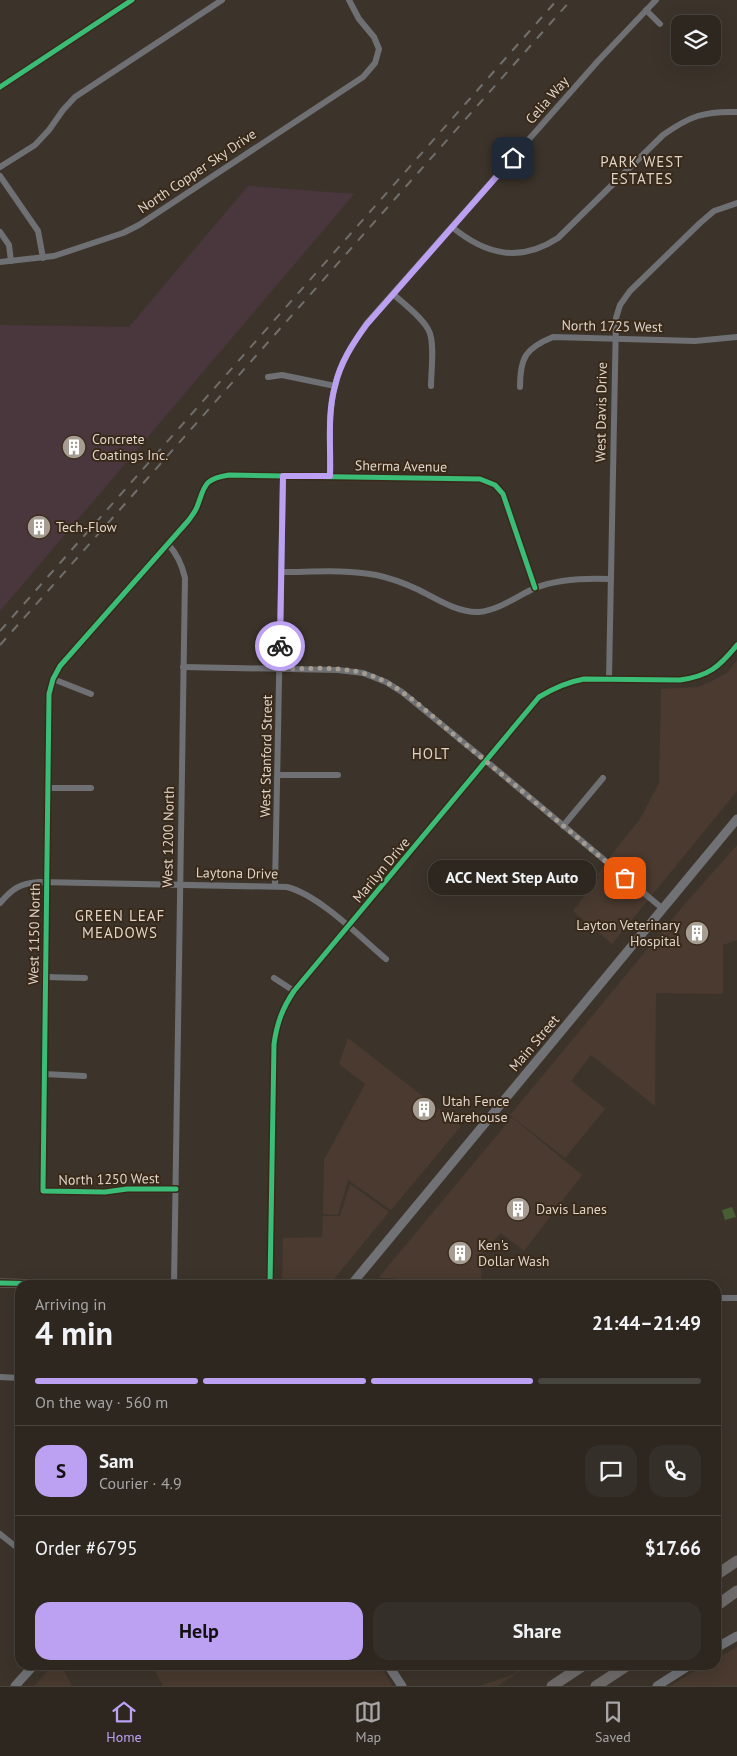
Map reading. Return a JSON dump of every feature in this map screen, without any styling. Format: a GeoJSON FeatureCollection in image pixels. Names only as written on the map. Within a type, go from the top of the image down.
{"type":"FeatureCollection","features":[{"type":"Feature","properties":{"kind":"highway"},"geometry":{"type":"LineString","coordinates":[[721,1572],[737,1561]]}},
{"type":"Feature","properties":{"kind":"highway"},"geometry":{"type":"LineString","coordinates":[[721,1602],[737,1591]]}},
{"type":"Feature","properties":{"kind":"highway"},"geometry":{"type":"LineString","coordinates":[[552,1686],[576,1670]]}},
{"type":"Feature","properties":{"kind":"highway"},"geometry":{"type":"LineString","coordinates":[[596,1686],[620,1670]]}},
{"type":"Feature","properties":{"kind":"main road","name":"Main Street"},"geometry":{"type":"LineString","coordinates":[[355,1280],[737,819]]}},
{"type":"Feature","properties":{"kind":"main road"},"geometry":{"type":"LineString","coordinates":[[0,1283],[15,1283]]}},
{"type":"Feature","properties":{"kind":"main road"},"geometry":{"type":"LineString","coordinates":[[721,1645],[737,1636]]}},
{"type":"Feature","properties":{"kind":"main road"},"geometry":{"type":"LineString","coordinates":[[15,1686],[29,1670]]}},
{"type":"Feature","properties":{"kind":"main road"},"geometry":{"type":"LineString","coordinates":[[391,1670],[402,1686]]}},
{"type":"Feature","properties":{"kind":"main road"},"geometry":{"type":"LineString","coordinates":[[657,1686],[682,1670]]}},
{"type":"Feature","properties":{"kind":"street"},"geometry":{"type":"LineString","coordinates":[[0,167],[35,144],[49,130],[62,110],[76,97],[222,0]]}},
{"type":"Feature","properties":{"kind":"street","name":"North Copper Sky Drive"},"geometry":{"type":"LineString","coordinates":[[0,262],[43,258],[123,233],[139,225],[363,77],[375,63],[379,49],[374,37],[359,20],[349,0]]}},
{"type":"Feature","properties":{"kind":"street","name":"Celia Way"},"geometry":{"type":"LineString","coordinates":[[330,476],[331,412],[334,386],[352,344],[393,294],[598,61],[656,0]]}},
{"type":"Feature","properties":{"kind":"street"},"geometry":{"type":"LineString","coordinates":[[646,10],[660,24]]}},
{"type":"Feature","properties":{"kind":"street"},"geometry":{"type":"LineString","coordinates":[[452,227],[476,244],[493,250],[527,252],[544,247],[558,238],[663,135],[680,123],[698,115],[737,112]]}},
{"type":"Feature","properties":{"kind":"street"},"geometry":{"type":"LineString","coordinates":[[0,176],[38,231],[43,258]]}},
{"type":"Feature","properties":{"kind":"street","name":"West Davis Drive"},"geometry":{"type":"LineString","coordinates":[[609,679],[614,338],[616,318],[620,305],[630,291],[700,222],[714,211],[737,203]]}},
{"type":"Feature","properties":{"kind":"street"},"geometry":{"type":"LineString","coordinates":[[0,232],[9,245],[11,261]]}},
{"type":"Feature","properties":{"kind":"street"},"geometry":{"type":"LineString","coordinates":[[393,294],[430,331],[432,338],[431,386]]}},
{"type":"Feature","properties":{"kind":"street","name":"North 1725 West"},"geometry":{"type":"LineString","coordinates":[[520,387],[520,369],[527,354],[538,343],[553,337],[695,341],[737,337]]}},
{"type":"Feature","properties":{"kind":"street"},"geometry":{"type":"LineString","coordinates":[[268,377],[282,376],[334,386]]}},
{"type":"Feature","properties":{"kind":"street","name":"Sherma Avenue"},"geometry":{"type":"LineString","coordinates":[[53,679],[60,666],[168,544],[196,508],[200,495],[206,485],[216,477],[229,474],[480,479],[495,484],[503,494],[535,588]]}},
{"type":"Feature","properties":{"kind":"street","name":"West Stanford Street"},"geometry":{"type":"LineString","coordinates":[[276,886],[283,476]]}},
{"type":"Feature","properties":{"kind":"street","name":"West 1200 North"},"geometry":{"type":"LineString","coordinates":[[168,544],[182,564],[185,578],[174,1280]]}},
{"type":"Feature","properties":{"kind":"street"},"geometry":{"type":"LineString","coordinates":[[281,572],[354,572],[376,575],[411,586],[465,611],[479,612],[494,609],[535,588],[555,582],[575,579],[610,578]]}},
{"type":"Feature","properties":{"kind":"street","name":"Marilyn Drive"},"geometry":{"type":"LineString","coordinates":[[270,1280],[274,1044],[277,1024],[285,1004],[294,991],[539,696],[570,681],[584,678],[680,680],[692,678],[707,673],[718,666],[737,645]]}},
{"type":"Feature","properties":{"kind":"street"},"geometry":{"type":"LineString","coordinates":[[183,667],[338,670],[363,673],[386,682],[402,692],[486,761],[662,909]]}},
{"type":"Feature","properties":{"kind":"street"},"geometry":{"type":"LineString","coordinates":[[53,679],[91,694]]}},
{"type":"Feature","properties":{"kind":"street","name":"West 1150 North"},"geometry":{"type":"LineString","coordinates":[[43,1190],[49,694],[53,679]]}},
{"type":"Feature","properties":{"kind":"street"},"geometry":{"type":"LineString","coordinates":[[278,775],[338,775]]}},
{"type":"Feature","properties":{"kind":"street"},"geometry":{"type":"LineString","coordinates":[[563,826],[603,778]]}},
{"type":"Feature","properties":{"kind":"street"},"geometry":{"type":"LineString","coordinates":[[48,788],[90,788]]}},
{"type":"Feature","properties":{"kind":"street","name":"Laytona Drive"},"geometry":{"type":"LineString","coordinates":[[0,903],[11,891],[27,883],[276,886],[300,890],[314,898],[386,959]]}},
{"type":"Feature","properties":{"kind":"street"},"geometry":{"type":"LineString","coordinates":[[45,977],[85,978]]}},
{"type":"Feature","properties":{"kind":"street"},"geometry":{"type":"LineString","coordinates":[[274,978],[294,991]]}},
{"type":"Feature","properties":{"kind":"street"},"geometry":{"type":"LineString","coordinates":[[44,1074],[84,1076]]}},
{"type":"Feature","properties":{"kind":"street","name":"North 1250 West"},"geometry":{"type":"LineString","coordinates":[[43,1190],[105,1192],[127,1189],[176,1189]]}},
{"type":"Feature","properties":{"kind":"street"},"geometry":{"type":"LineString","coordinates":[[721,1298],[737,1298]]}},
{"type":"Feature","properties":{"kind":"street"},"geometry":{"type":"LineString","coordinates":[[0,1378],[15,1378]]}},
{"type":"Feature","properties":{"kind":"street"},"geometry":{"type":"LineString","coordinates":[[0,1534],[15,1546]]}},
{"type":"Feature","properties":{"kind":"shaded area"},"geometry":{"type":"Polygon","coordinates":[[[248,186],[354,194],[0,611],[0,325],[129,327],[248,186]]]}},
{"type":"Feature","properties":{"kind":"shaded area"},"geometry":{"type":"Polygon","coordinates":[[[737,660],[737,791],[612,944],[573,911],[599,877],[597,875],[612,854],[640,819],[659,783],[661,689],[698,687],[728,672],[737,660]]]}},
{"type":"Feature","properties":{"kind":"shaded area"},"geometry":{"type":"Polygon","coordinates":[[[737,845],[737,940],[723,945],[723,994],[656,993],[655,1106],[591,1055],[571,1081],[605,1109],[565,1158],[510,1115],[684,905],[737,845]]]}},
{"type":"Feature","properties":{"kind":"shaded area"},"geometry":{"type":"Polygon","coordinates":[[[348,1038],[461,1126],[391,1210],[348,1180],[338,1215],[323,1214],[324,1160],[365,1084],[339,1064],[348,1038]]]}},
{"type":"Feature","properties":{"kind":"shaded area"},"geometry":{"type":"Polygon","coordinates":[[[512,1117],[582,1175],[524,1251],[501,1233],[482,1253],[481,1280],[395,1280],[395,1278],[379,1277],[512,1117]]]}},
{"type":"Feature","properties":{"kind":"shaded area"},"geometry":{"type":"Polygon","coordinates":[[[350,1184],[389,1212],[334,1279],[282,1280],[283,1238],[322,1237],[323,1216],[340,1216],[350,1184]]]}},
{"type":"Feature","properties":{"kind":"shaded area"},"geometry":{"type":"Polygon","coordinates":[[[737,1647],[737,1686],[670,1686],[697,1670],[721,1670],[721,1656],[737,1647]]]}},
{"type":"Feature","properties":{"kind":"shaded area"},"geometry":{"type":"Polygon","coordinates":[[[48,1670],[64,1670],[72,1686],[34,1686],[48,1670]]]}},
{"type":"Feature","properties":{"kind":"shaded area"},"geometry":{"type":"Polygon","coordinates":[[[155,1670],[382,1670],[393,1686],[163,1686],[155,1670]]]}},
{"type":"Feature","properties":{"kind":"shaded area"},"geometry":{"type":"Polygon","coordinates":[[[522,1670],[498,1686],[479,1686],[522,1670]]]}},
{"type":"Feature","properties":{"kind":"green space"},"geometry":{"type":"Polygon","coordinates":[[[732,1207],[736,1217],[725,1220],[722,1210],[732,1207]]]}},
{"type":"Feature","properties":{"kind":"railway"},"geometry":{"type":"LineString","coordinates":[[0,631],[557,0]]}},
{"type":"Feature","properties":{"kind":"railway"},"geometry":{"type":"LineString","coordinates":[[0,645],[571,0]]}},
{"type":"Feature","properties":{"kind":"cycle path"},"geometry":{"type":"LineString","coordinates":[[0,87],[132,0]]}},
{"type":"Feature","properties":{"kind":"cycle path"},"geometry":{"type":"LineString","coordinates":[[176,1189],[127,1189],[105,1192],[43,1191],[49,694],[53,679],[60,666],[188,521],[196,509],[206,485],[214,479],[229,475],[480,479],[495,485],[503,494],[535,588]]}},
{"type":"Feature","properties":{"kind":"cycle path"},"geometry":{"type":"LineString","coordinates":[[270,1280],[274,1044],[281,1016],[294,991],[539,697],[561,686],[584,679],[680,680],[699,676],[719,665],[737,645]]}},
{"type":"Feature","properties":{"kind":"cycle path"},"geometry":{"type":"LineString","coordinates":[[0,1283],[15,1283]]}},
{"type":"Feature","properties":{"kind":"way so far"},"geometry":{"type":"LineString","coordinates":[[280,646],[280,669],[338,670],[363,673],[386,682],[402,692],[625,878]]}},
{"type":"Feature","properties":{"kind":"place","name":"Concrete Coatings Inc."},"geometry":{"type":"Point","coordinates":[74,447]}},
{"type":"Feature","properties":{"kind":"place","name":"Tech-Flow"},"geometry":{"type":"Point","coordinates":[39,527]}},
{"type":"Feature","properties":{"kind":"place","name":"ACC Next Step Auto"},"geometry":{"type":"Point","coordinates":[625,878]}},
{"type":"Feature","properties":{"kind":"place","name":"Layton Veterinary Hospital"},"geometry":{"type":"Point","coordinates":[697,933]}},
{"type":"Feature","properties":{"kind":"place","name":"Utah Fence Warehouse"},"geometry":{"type":"Point","coordinates":[424,1109]}},
{"type":"Feature","properties":{"kind":"place","name":"Davis Lanes"},"geometry":{"type":"Point","coordinates":[518,1209]}},
{"type":"Feature","properties":{"kind":"place","name":"Ken's Dollar Wash"},"geometry":{"type":"Point","coordinates":[460,1253]}},
{"type":"Feature","properties":{"kind":"district","name":"PARK WEST ESTATES"},"geometry":{"type":"Point","coordinates":[642,170]}},
{"type":"Feature","properties":{"kind":"district","name":"HOLT"},"geometry":{"type":"Point","coordinates":[431,753]}},
{"type":"Feature","properties":{"kind":"district","name":"GREEN LEAF MEADOWS"},"geometry":{"type":"Point","coordinates":[120,924]}},
{"type":"Feature","properties":{"kind":"route"},"geometry":{"type":"LineString","coordinates":[[280,646],[283,476],[330,476],[331,412],[334,386],[352,344],[367,324],[513,158]]}}]}
